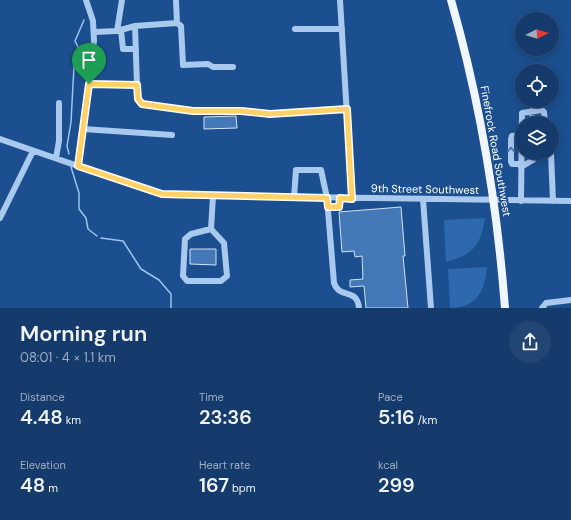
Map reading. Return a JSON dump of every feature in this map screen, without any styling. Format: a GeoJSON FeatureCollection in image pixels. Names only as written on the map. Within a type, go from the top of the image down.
{"type":"FeatureCollection","features":[{"type":"Feature","properties":{"kind":"main road","name":"Finefrock Road Southwest"},"geometry":{"type":"LineString","coordinates":[[451,0],[477,104],[494,200],[505,308]]}},
{"type":"Feature","properties":{"kind":"street"},"geometry":{"type":"LineString","coordinates":[[78,166],[89,84],[94,32],[91,15],[86,0]]}},
{"type":"Feature","properties":{"kind":"street"},"geometry":{"type":"LineString","coordinates":[[122,0],[119,31],[123,49],[136,49]]}},
{"type":"Feature","properties":{"kind":"street"},"geometry":{"type":"LineString","coordinates":[[176,0],[177,23],[181,26],[183,65],[208,64],[213,67],[233,67]]}},
{"type":"Feature","properties":{"kind":"street"},"geometry":{"type":"LineString","coordinates":[[340,0],[352,199]]}},
{"type":"Feature","properties":{"kind":"street"},"geometry":{"type":"LineString","coordinates":[[94,32],[119,31],[135,26],[177,23]]}},
{"type":"Feature","properties":{"kind":"street"},"geometry":{"type":"LineString","coordinates":[[135,26],[138,99],[142,104],[193,111],[241,111],[270,114],[347,109]]}},
{"type":"Feature","properties":{"kind":"street"},"geometry":{"type":"LineString","coordinates":[[295,29],[342,30]]}},
{"type":"Feature","properties":{"kind":"street"},"geometry":{"type":"LineString","coordinates":[[89,84],[137,85]]}},
{"type":"Feature","properties":{"kind":"street"},"geometry":{"type":"LineString","coordinates":[[56,158],[59,141],[59,103]]}},
{"type":"Feature","properties":{"kind":"street"},"geometry":{"type":"LineString","coordinates":[[522,116],[522,113],[542,110],[544,116]]}},
{"type":"Feature","properties":{"kind":"street"},"geometry":{"type":"LineString","coordinates":[[532,111],[532,116]]}},
{"type":"Feature","properties":{"kind":"street"},"geometry":{"type":"LineString","coordinates":[[83,129],[172,135]]}},
{"type":"Feature","properties":{"kind":"street"},"geometry":{"type":"LineString","coordinates":[[515,136],[512,136],[511,139],[512,164],[522,166],[533,160]]}},
{"type":"Feature","properties":{"kind":"street","name":"9th Street Southwest"},"geometry":{"type":"LineString","coordinates":[[0,139],[162,194],[352,199],[571,201]]}},
{"type":"Feature","properties":{"kind":"street"},"geometry":{"type":"LineString","coordinates":[[0,218],[33,151]]}},
{"type":"Feature","properties":{"kind":"street"},"geometry":{"type":"LineString","coordinates":[[521,201],[522,160]]}},
{"type":"Feature","properties":{"kind":"street"},"geometry":{"type":"LineString","coordinates":[[551,160],[553,201]]}},
{"type":"Feature","properties":{"kind":"street"},"geometry":{"type":"LineString","coordinates":[[294,197],[296,170],[321,170],[327,198],[334,283],[336,289],[340,292],[352,295],[356,298],[359,308]]}},
{"type":"Feature","properties":{"kind":"street"},"geometry":{"type":"LineString","coordinates":[[211,229],[190,234],[184,239],[183,276],[187,281],[221,281],[227,276],[224,243],[211,229],[213,196]]}},
{"type":"Feature","properties":{"kind":"street"},"geometry":{"type":"LineString","coordinates":[[328,207],[339,207],[340,198]]}},
{"type":"Feature","properties":{"kind":"street"},"geometry":{"type":"LineString","coordinates":[[423,200],[430,308]]}},
{"type":"Feature","properties":{"kind":"street"},"geometry":{"type":"LineString","coordinates":[[542,308],[546,303],[571,300]]}},
{"type":"Feature","properties":{"kind":"shaded area"},"geometry":{"type":"Polygon","coordinates":[[[485,218],[481,235],[474,248],[463,256],[446,262],[444,220],[485,218]]]}},
{"type":"Feature","properties":{"kind":"shaded area"},"geometry":{"type":"Polygon","coordinates":[[[487,267],[482,290],[478,296],[467,305],[450,308],[448,269],[487,267]]]}},
{"type":"Feature","properties":{"kind":"building"},"geometry":{"type":"Polygon","coordinates":[[[236,116],[237,128],[204,129],[204,117],[236,116]]]}},
{"type":"Feature","properties":{"kind":"building"},"geometry":{"type":"Polygon","coordinates":[[[401,207],[405,256],[403,256],[408,308],[366,308],[364,286],[350,287],[350,280],[363,279],[362,256],[355,257],[354,251],[342,252],[339,212],[401,207]]]}},
{"type":"Feature","properties":{"kind":"building"},"geometry":{"type":"Polygon","coordinates":[[[190,249],[216,249],[216,265],[190,264],[190,249]]]}},
{"type":"Feature","properties":{"kind":"waterway"},"geometry":{"type":"LineString","coordinates":[[69,154],[67,146],[71,122],[74,66],[80,51],[75,41],[84,20]]}},
{"type":"Feature","properties":{"kind":"waterway"},"geometry":{"type":"LineString","coordinates":[[71,167],[79,193],[79,209],[86,218],[88,229],[97,236]]}},
{"type":"Feature","properties":{"kind":"waterway"},"geometry":{"type":"LineString","coordinates":[[101,238],[123,241],[141,269],[159,280],[171,294],[171,308]]}},
{"type":"Feature","properties":{"kind":"route"},"geometry":{"type":"LineString","coordinates":[[89,84],[137,85],[138,99],[142,104],[147,106],[193,111],[241,111],[270,114],[347,109],[352,199],[340,198],[339,207],[328,207],[327,198],[168,195],[145,189],[78,166],[89,84]]}}]}
